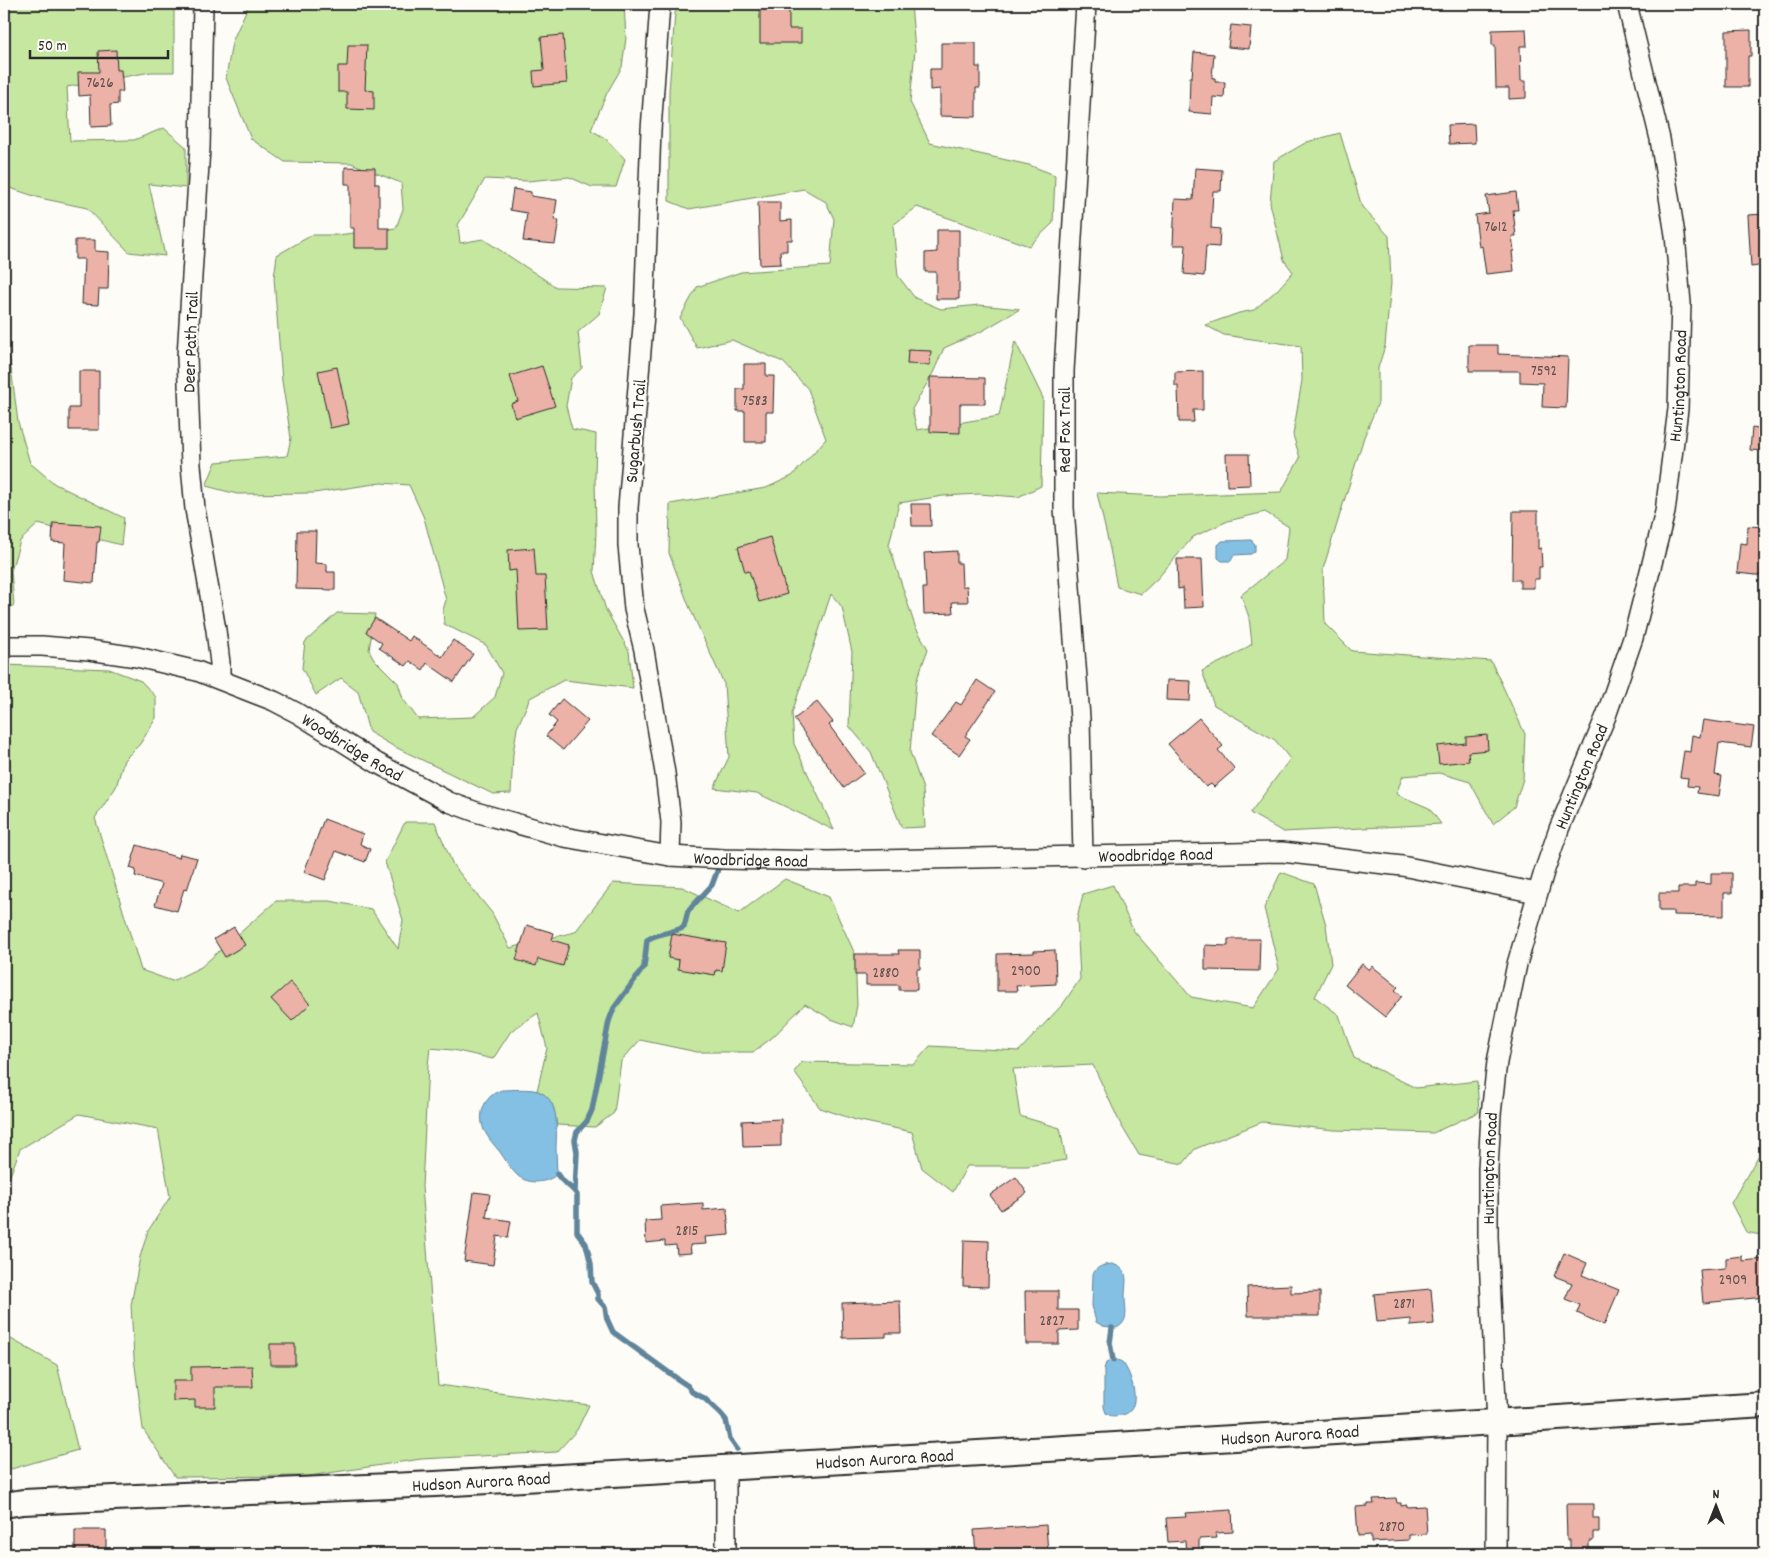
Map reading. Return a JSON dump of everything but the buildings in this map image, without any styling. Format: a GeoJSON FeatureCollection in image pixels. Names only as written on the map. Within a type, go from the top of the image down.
{"type":"FeatureCollection","features":[{"type":"Feature","properties":{"kind":"street","name":"Deer Path Trail"},"geometry":{"type":"LineString","coordinates":[[202,4],[200,148],[187,356],[191,466],[195,509],[216,630],[220,679]]}},
{"type":"Feature","properties":{"kind":"street","name":"Sugarbush Trail"},"geometry":{"type":"LineString","coordinates":[[660,4],[651,130],[644,314],[628,508],[628,545],[634,608],[644,650],[665,773],[671,822],[670,856]]}},
{"type":"Feature","properties":{"kind":"street","name":"Red Fox Trail"},"geometry":{"type":"LineString","coordinates":[[1083,857],[1080,718],[1064,508],[1064,389],[1086,4]]}},
{"type":"Feature","properties":{"kind":"street","name":"Huntington Road"},"geometry":{"type":"LineString","coordinates":[[1496,1554],[1496,1422],[1488,1237],[1488,1169],[1491,1114],[1497,1062],[1508,1001],[1537,893],[1559,830],[1606,716],[1633,638],[1665,512],[1678,409],[1681,304],[1675,234],[1660,139],[1627,4]]}},
{"type":"Feature","properties":{"kind":"street","name":"Woodbridge Road"},"geometry":{"type":"LineString","coordinates":[[4,646],[69,649],[137,657],[193,670],[274,701],[297,713],[377,763],[449,802],[479,813],[564,837],[670,856],[828,861],[1282,852],[1402,866],[1537,893]]}},
{"type":"Feature","properties":{"kind":"street","name":"Hudson Aurora Road"},"geometry":{"type":"LineString","coordinates":[[4,1504],[726,1468],[1765,1405]]}},
{"type":"Feature","properties":{"kind":"street"},"geometry":{"type":"LineString","coordinates":[[726,1468],[726,1554]]}},
{"type":"Feature","properties":{"kind":"green space"},"geometry":{"type":"Polygon","coordinates":[[[4,4],[174,4],[174,72],[151,72],[67,87],[70,141],[134,140],[164,128],[186,147],[186,188],[149,184],[165,256],[129,252],[87,208],[40,198],[4,186],[4,4]]]}},
{"type":"Feature","properties":{"kind":"green space"},"geometry":{"type":"Polygon","coordinates":[[[249,4],[624,4],[626,38],[622,67],[607,93],[591,130],[605,138],[625,159],[616,187],[592,187],[569,177],[528,181],[485,179],[458,225],[460,243],[483,239],[556,287],[607,288],[599,314],[578,332],[582,368],[571,378],[566,406],[572,429],[596,434],[594,571],[606,610],[629,651],[633,688],[564,680],[530,698],[517,728],[513,754],[511,793],[493,794],[393,746],[369,732],[358,691],[341,678],[316,695],[302,668],[305,642],[337,613],[375,614],[369,650],[374,659],[398,683],[403,699],[418,719],[473,717],[495,697],[502,673],[486,645],[444,624],[443,610],[446,600],[424,518],[409,485],[381,483],[314,493],[237,494],[206,486],[216,462],[287,456],[291,438],[282,381],[274,278],[277,255],[312,235],[337,235],[396,228],[403,209],[401,183],[351,163],[285,162],[251,139],[226,78],[232,42],[249,4]]]}},
{"type":"Feature","properties":{"kind":"green space"},"geometry":{"type":"Polygon","coordinates":[[[680,4],[911,4],[915,50],[910,102],[930,143],[1029,165],[1055,175],[1053,223],[1029,246],[917,207],[893,225],[898,276],[915,298],[941,309],[979,305],[1020,309],[982,331],[944,348],[933,373],[912,409],[917,430],[999,416],[1015,341],[1043,398],[1041,486],[1018,497],[979,494],[943,496],[899,503],[889,545],[915,626],[928,649],[916,682],[910,752],[923,789],[925,827],[902,828],[871,752],[849,726],[852,652],[842,607],[831,594],[792,713],[794,744],[834,830],[757,793],[714,788],[729,757],[724,684],[689,606],[669,553],[670,504],[766,488],[792,476],[826,439],[808,389],[783,362],[732,340],[697,348],[680,318],[697,287],[741,272],[830,266],[834,219],[826,202],[804,189],[689,209],[669,201],[669,91],[675,13],[680,4]]]}},
{"type":"Feature","properties":{"kind":"green space"},"geometry":{"type":"Polygon","coordinates":[[[1340,133],[1362,207],[1389,236],[1391,283],[1385,346],[1378,368],[1378,403],[1364,437],[1323,569],[1325,624],[1352,651],[1491,661],[1525,734],[1523,779],[1514,807],[1493,824],[1470,782],[1439,773],[1403,776],[1396,794],[1429,808],[1441,824],[1283,832],[1250,813],[1290,759],[1275,740],[1214,705],[1202,671],[1233,656],[1252,644],[1249,617],[1241,595],[1285,560],[1289,527],[1265,512],[1228,521],[1193,537],[1157,579],[1141,594],[1117,587],[1097,493],[1161,496],[1281,492],[1300,458],[1293,435],[1302,380],[1301,346],[1224,335],[1205,325],[1239,313],[1254,310],[1278,289],[1293,272],[1284,260],[1270,203],[1274,161],[1307,142],[1340,133]]]}},
{"type":"Feature","properties":{"kind":"green space"},"geometry":{"type":"Polygon","coordinates":[[[4,334],[8,345],[18,422],[30,463],[55,484],[124,518],[121,545],[38,524],[20,541],[11,571],[14,605],[4,611],[4,334]]]}},
{"type":"Feature","properties":{"kind":"green space"},"geometry":{"type":"Polygon","coordinates":[[[4,665],[109,669],[141,681],[156,697],[156,718],[140,744],[124,760],[116,787],[95,818],[141,970],[172,981],[201,967],[276,901],[330,901],[371,909],[398,949],[403,920],[385,862],[405,822],[435,822],[453,865],[492,913],[510,948],[575,932],[613,883],[682,887],[739,913],[785,879],[829,897],[855,954],[857,1005],[853,1027],[831,1019],[805,1004],[773,1037],[753,1052],[697,1052],[640,1040],[621,1061],[614,1113],[595,1127],[557,1125],[552,1105],[547,1098],[537,1091],[547,1048],[538,1013],[511,1031],[493,1059],[453,1050],[430,1048],[422,1187],[438,1385],[589,1405],[577,1430],[557,1452],[421,1459],[309,1476],[175,1477],[143,1429],[134,1358],[131,1305],[140,1257],[148,1231],[170,1197],[158,1129],[79,1114],[20,1149],[4,1192],[4,665]]]}},
{"type":"Feature","properties":{"kind":"green space"},"geometry":{"type":"Polygon","coordinates":[[[1281,872],[1314,884],[1326,925],[1331,964],[1315,997],[1339,1015],[1354,1058],[1416,1088],[1477,1081],[1479,1112],[1433,1133],[1334,1130],[1262,1122],[1195,1149],[1183,1164],[1139,1155],[1121,1125],[1093,1065],[1013,1069],[1020,1116],[1060,1128],[1066,1160],[1027,1166],[967,1166],[953,1192],[922,1168],[912,1132],[856,1120],[820,1108],[794,1072],[802,1062],[914,1064],[930,1046],[1019,1051],[1063,1004],[1080,979],[1077,919],[1083,894],[1113,885],[1133,930],[1191,997],[1253,1008],[1279,969],[1264,908],[1281,872]]]}},
{"type":"Feature","properties":{"kind":"green space"},"geometry":{"type":"Polygon","coordinates":[[[1765,1121],[1765,1236],[1746,1232],[1731,1203],[1764,1146],[1765,1121]]]}},
{"type":"Feature","properties":{"kind":"green space"},"geometry":{"type":"Polygon","coordinates":[[[4,1335],[57,1365],[78,1450],[4,1471],[4,1335]]]}},
{"type":"Feature","properties":{"kind":"water"},"geometry":{"type":"Polygon","coordinates":[[[1251,540],[1255,544],[1255,551],[1251,554],[1234,555],[1231,561],[1222,561],[1218,558],[1218,545],[1222,541],[1251,540]]]}},
{"type":"Feature","properties":{"kind":"water"},"geometry":{"type":"Polygon","coordinates":[[[502,1090],[534,1090],[545,1095],[551,1101],[556,1116],[557,1174],[548,1180],[536,1182],[520,1178],[511,1169],[484,1130],[481,1117],[484,1106],[491,1096],[502,1090]]]}},
{"type":"Feature","properties":{"kind":"water"},"geometry":{"type":"Polygon","coordinates":[[[1112,1264],[1122,1269],[1126,1277],[1126,1315],[1123,1322],[1116,1328],[1103,1326],[1096,1322],[1092,1306],[1093,1274],[1101,1266],[1112,1264]]]}},
{"type":"Feature","properties":{"kind":"water"},"geometry":{"type":"Polygon","coordinates":[[[1115,1359],[1122,1362],[1126,1367],[1132,1383],[1134,1400],[1128,1413],[1113,1416],[1106,1413],[1104,1407],[1104,1369],[1106,1363],[1115,1359]]]}},
{"type":"Feature","properties":{"kind":"waterway"},"geometry":{"type":"LineString","coordinates":[[575,1191],[577,1152],[575,1140],[577,1132],[587,1121],[592,1110],[609,1021],[614,1008],[644,967],[647,940],[684,927],[688,911],[712,885],[718,869]]}},
{"type":"Feature","properties":{"kind":"waterway"},"geometry":{"type":"LineString","coordinates":[[557,1174],[577,1195],[577,1232],[586,1244],[591,1264],[592,1282],[598,1294],[598,1299],[605,1307],[607,1319],[613,1332],[688,1386],[692,1392],[704,1398],[721,1414],[726,1420],[730,1439],[737,1449]]}},
{"type":"Feature","properties":{"kind":"waterway"},"geometry":{"type":"LineString","coordinates":[[1112,1328],[1110,1343],[1113,1360]]}}]}
